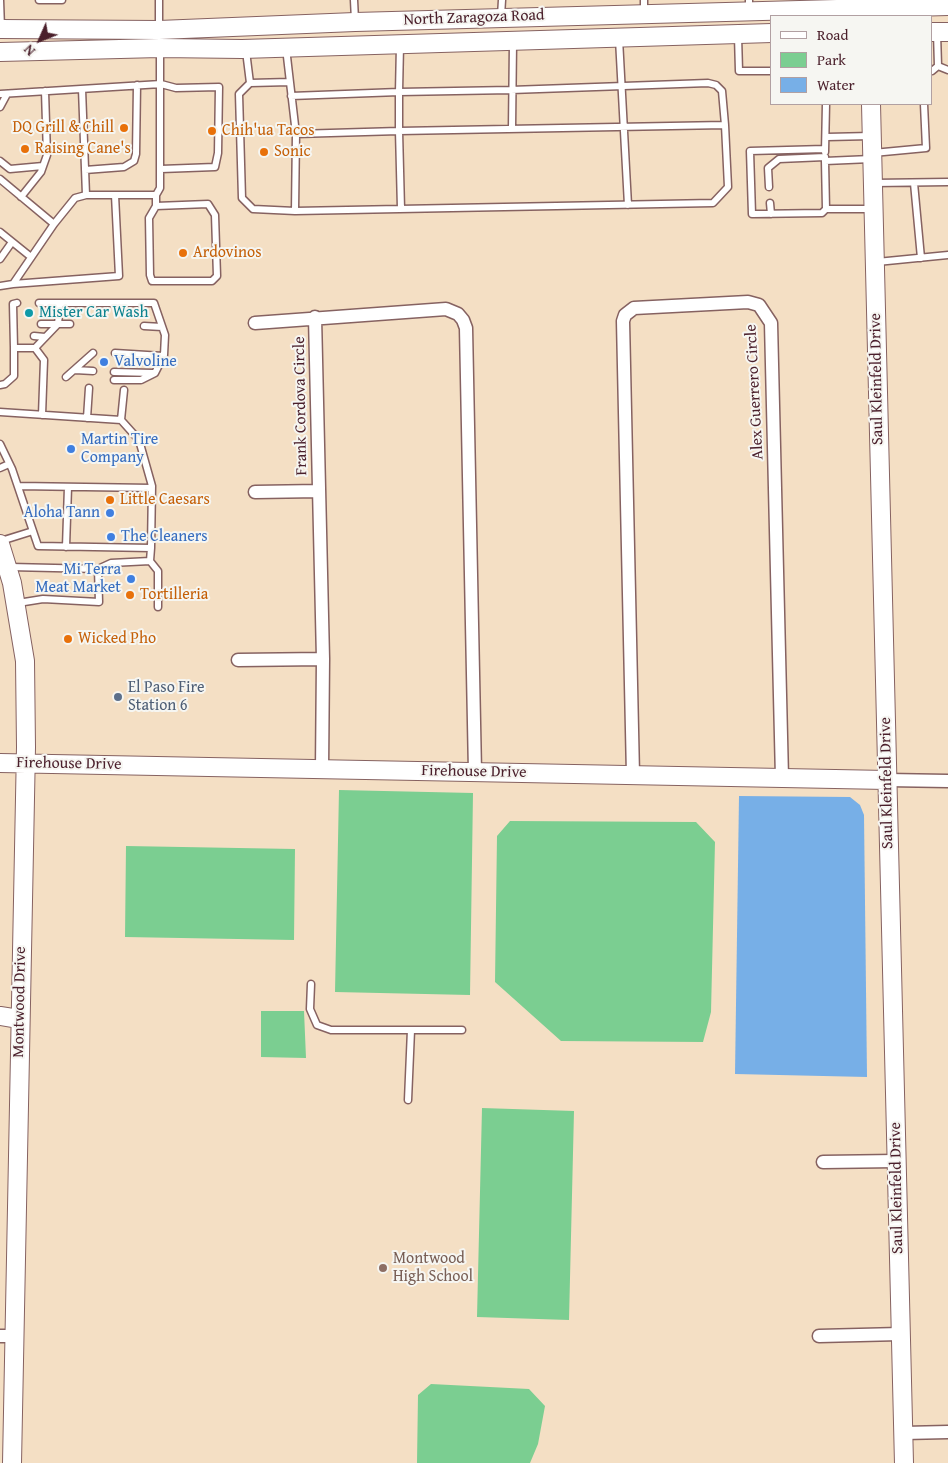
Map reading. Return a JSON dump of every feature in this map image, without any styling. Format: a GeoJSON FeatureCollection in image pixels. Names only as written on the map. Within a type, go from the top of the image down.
{"type":"FeatureCollection","features":[{"type":"Feature","properties":{"kind":"main road","name":"North Zaragoza Road"},"geometry":{"type":"LineString","coordinates":[[1,29],[159,30],[355,22],[502,9],[575,15],[644,7],[749,5],[868,8],[948,6]]}},
{"type":"Feature","properties":{"kind":"main road"},"geometry":{"type":"LineString","coordinates":[[426,43],[440,34],[492,30],[502,9]]}},
{"type":"Feature","properties":{"kind":"main road"},"geometry":{"type":"LineString","coordinates":[[514,42],[524,30],[546,27],[575,15]]}},
{"type":"Feature","properties":{"kind":"main road","name":"North Zaragoza Road"},"geometry":{"type":"LineString","coordinates":[[0,52],[514,42],[770,33]]}},
{"type":"Feature","properties":{"kind":"main road","name":"Saul Kleinfeld Drive"},"geometry":{"type":"LineString","coordinates":[[871,105],[904,1463]]}},
{"type":"Feature","properties":{"kind":"main road","name":"Montwood Drive"},"geometry":{"type":"LineString","coordinates":[[0,543],[16,603],[25,661],[26,764],[7,1336],[12,1463]]}},
{"type":"Feature","properties":{"kind":"main road","name":"Firehouse Drive"},"geometry":{"type":"LineString","coordinates":[[0,763],[887,780]]}},
{"type":"Feature","properties":{"kind":"main road"},"geometry":{"type":"LineString","coordinates":[[0,1016],[19,1018]]}},
{"type":"Feature","properties":{"kind":"street","name":"Alex Guerrero Circle"},"geometry":{"type":"LineString","coordinates":[[633,776],[623,321],[625,315],[634,308],[748,302],[759,305],[766,312],[771,323],[782,778]]}},
{"type":"Feature","properties":{"kind":"street","name":"Frank Cordova Circle"},"geometry":{"type":"LineString","coordinates":[[322,769],[324,659],[315,318],[446,309],[458,314],[466,328],[475,772]]}},
{"type":"Feature","properties":{"kind":"street"},"geometry":{"type":"LineString","coordinates":[[255,323],[315,318]]}},
{"type":"Feature","properties":{"kind":"street"},"geometry":{"type":"LineString","coordinates":[[255,492],[320,491]]}},
{"type":"Feature","properties":{"kind":"street"},"geometry":{"type":"LineString","coordinates":[[238,660],[324,659]]}},
{"type":"Feature","properties":{"kind":"street","name":"Firehouse Drive"},"geometry":{"type":"LineString","coordinates":[[887,780],[948,781]]}},
{"type":"Feature","properties":{"kind":"street"},"geometry":{"type":"LineString","coordinates":[[822,1162],[896,1162]]}},
{"type":"Feature","properties":{"kind":"street"},"geometry":{"type":"LineString","coordinates":[[819,1336],[900,1334]]}},
{"type":"Feature","properties":{"kind":"street"},"geometry":{"type":"LineString","coordinates":[[904,1433],[948,1432]]}},
{"type":"Feature","properties":{"kind":"lane"},"geometry":{"type":"LineString","coordinates":[[0,0],[1,29]]}},
{"type":"Feature","properties":{"kind":"lane"},"geometry":{"type":"LineString","coordinates":[[39,0],[62,0]]}},
{"type":"Feature","properties":{"kind":"lane"},"geometry":{"type":"LineString","coordinates":[[156,206],[208,204],[215,215],[217,276],[212,280],[152,281],[150,275],[149,218],[156,206],[156,196],[160,188],[161,169],[159,0]]}},
{"type":"Feature","properties":{"kind":"lane"},"geometry":{"type":"LineString","coordinates":[[354,0],[355,22]]}},
{"type":"Feature","properties":{"kind":"lane"},"geometry":{"type":"LineString","coordinates":[[933,70],[938,66],[939,32]]}},
{"type":"Feature","properties":{"kind":"lane"},"geometry":{"type":"LineString","coordinates":[[738,34],[739,71],[770,71]]}},
{"type":"Feature","properties":{"kind":"lane"},"geometry":{"type":"LineString","coordinates":[[619,38],[620,86],[628,205]]}},
{"type":"Feature","properties":{"kind":"lane"},"geometry":{"type":"LineString","coordinates":[[512,128],[511,90],[514,42]]}},
{"type":"Feature","properties":{"kind":"lane"},"geometry":{"type":"LineString","coordinates":[[400,44],[399,130],[401,209]]}},
{"type":"Feature","properties":{"kind":"lane"},"geometry":{"type":"LineString","coordinates":[[286,47],[296,134],[295,211]]}},
{"type":"Feature","properties":{"kind":"lane"},"geometry":{"type":"LineString","coordinates":[[245,48],[250,84]]}},
{"type":"Feature","properties":{"kind":"lane"},"geometry":{"type":"LineString","coordinates":[[938,66],[948,70]]}},
{"type":"Feature","properties":{"kind":"lane"},"geometry":{"type":"LineString","coordinates":[[290,82],[250,84],[239,94],[242,198],[253,209],[295,211],[713,203],[722,196],[728,187],[722,91],[716,85],[708,83],[292,96]]}},
{"type":"Feature","properties":{"kind":"lane"},"geometry":{"type":"LineString","coordinates":[[0,107],[3,94],[160,84],[176,88],[220,87],[218,153],[215,167],[161,169]]}},
{"type":"Feature","properties":{"kind":"lane"},"geometry":{"type":"LineString","coordinates":[[85,170],[124,167],[134,161],[136,154],[137,85]]}},
{"type":"Feature","properties":{"kind":"lane"},"geometry":{"type":"LineString","coordinates":[[82,89],[86,195]]}},
{"type":"Feature","properties":{"kind":"lane"},"geometry":{"type":"LineString","coordinates":[[22,197],[35,181],[47,155],[45,91]]}},
{"type":"Feature","properties":{"kind":"lane"},"geometry":{"type":"LineString","coordinates":[[826,105],[826,209]]}},
{"type":"Feature","properties":{"kind":"lane"},"geometry":{"type":"LineString","coordinates":[[769,187],[768,168],[780,159],[872,156],[926,148],[924,105]]}},
{"type":"Feature","properties":{"kind":"lane"},"geometry":{"type":"LineString","coordinates":[[296,134],[399,130],[725,125]]}},
{"type":"Feature","properties":{"kind":"lane"},"geometry":{"type":"LineString","coordinates":[[827,137],[871,136]]}},
{"type":"Feature","properties":{"kind":"lane"},"geometry":{"type":"LineString","coordinates":[[825,149],[750,151],[752,214],[822,213],[826,209],[873,209]]}},
{"type":"Feature","properties":{"kind":"lane"},"geometry":{"type":"LineString","coordinates":[[0,161],[10,168],[43,166]]}},
{"type":"Feature","properties":{"kind":"lane"},"geometry":{"type":"LineString","coordinates":[[0,179],[54,224]]}},
{"type":"Feature","properties":{"kind":"lane"},"geometry":{"type":"LineString","coordinates":[[872,184],[948,182]]}},
{"type":"Feature","properties":{"kind":"lane"},"geometry":{"type":"LineString","coordinates":[[914,183],[921,258]]}},
{"type":"Feature","properties":{"kind":"lane"},"geometry":{"type":"LineString","coordinates":[[13,284],[54,224],[75,198],[86,195],[156,196]]}},
{"type":"Feature","properties":{"kind":"lane"},"geometry":{"type":"LineString","coordinates":[[0,286],[120,276],[115,195]]}},
{"type":"Feature","properties":{"kind":"lane"},"geometry":{"type":"LineString","coordinates":[[770,203],[771,214]]}},
{"type":"Feature","properties":{"kind":"lane"},"geometry":{"type":"LineString","coordinates":[[0,232],[31,258]]}},
{"type":"Feature","properties":{"kind":"lane"},"geometry":{"type":"LineString","coordinates":[[0,259],[12,242]]}},
{"type":"Feature","properties":{"kind":"lane"},"geometry":{"type":"LineString","coordinates":[[874,262],[948,255]]}},
{"type":"Feature","properties":{"kind":"lane"},"geometry":{"type":"LineString","coordinates":[[39,303],[154,303],[165,335],[163,356],[155,373],[141,380],[114,376]]}},
{"type":"Feature","properties":{"kind":"lane"},"geometry":{"type":"LineString","coordinates":[[14,348],[35,348],[58,324],[60,303]]}},
{"type":"Feature","properties":{"kind":"lane"},"geometry":{"type":"LineString","coordinates":[[0,385],[5,384],[14,376],[16,336],[13,304],[17,304]]}},
{"type":"Feature","properties":{"kind":"lane"},"geometry":{"type":"LineString","coordinates":[[41,324],[70,324]]}},
{"type":"Feature","properties":{"kind":"lane"},"geometry":{"type":"LineString","coordinates":[[144,326],[162,327]]}},
{"type":"Feature","properties":{"kind":"lane"},"geometry":{"type":"LineString","coordinates":[[34,336],[45,337]]}},
{"type":"Feature","properties":{"kind":"lane"},"geometry":{"type":"LineString","coordinates":[[35,348],[44,360],[42,415]]}},
{"type":"Feature","properties":{"kind":"lane"},"geometry":{"type":"LineString","coordinates":[[66,377],[93,353]]}},
{"type":"Feature","properties":{"kind":"lane"},"geometry":{"type":"LineString","coordinates":[[115,353],[163,356]]}},
{"type":"Feature","properties":{"kind":"lane"},"geometry":{"type":"LineString","coordinates":[[75,370],[92,371]]}},
{"type":"Feature","properties":{"kind":"lane"},"geometry":{"type":"LineString","coordinates":[[87,418],[89,388]]}},
{"type":"Feature","properties":{"kind":"lane"},"geometry":{"type":"LineString","coordinates":[[121,420],[124,390]]}},
{"type":"Feature","properties":{"kind":"lane"},"geometry":{"type":"LineString","coordinates":[[0,412],[121,420],[139,440],[152,488],[150,561],[158,571],[158,607]]}},
{"type":"Feature","properties":{"kind":"lane"},"geometry":{"type":"LineString","coordinates":[[0,444],[18,486],[38,546],[151,548]]}},
{"type":"Feature","properties":{"kind":"lane"},"geometry":{"type":"LineString","coordinates":[[0,468],[9,464]]}},
{"type":"Feature","properties":{"kind":"lane"},"geometry":{"type":"LineString","coordinates":[[18,486],[152,488]]}},
{"type":"Feature","properties":{"kind":"lane"},"geometry":{"type":"LineString","coordinates":[[66,547],[68,487]]}},
{"type":"Feature","properties":{"kind":"lane"},"geometry":{"type":"LineString","coordinates":[[0,543],[33,531]]}},
{"type":"Feature","properties":{"kind":"lane"},"geometry":{"type":"LineString","coordinates":[[7,567],[98,570],[111,563],[150,561]]}},
{"type":"Feature","properties":{"kind":"lane"},"geometry":{"type":"LineString","coordinates":[[16,603],[43,599],[99,602],[98,570]]}},
{"type":"Feature","properties":{"kind":"lane"},"geometry":{"type":"LineString","coordinates":[[311,984],[310,1009],[316,1025],[331,1030],[462,1030]]}},
{"type":"Feature","properties":{"kind":"lane"},"geometry":{"type":"LineString","coordinates":[[408,1100],[411,1030]]}},
{"type":"Feature","properties":{"kind":"green space"},"geometry":{"type":"Polygon","coordinates":[[[339,790],[473,793],[470,995],[335,992],[339,790]]]}},
{"type":"Feature","properties":{"kind":"green space"},"geometry":{"type":"Polygon","coordinates":[[[510,821],[696,822],[715,842],[711,1012],[703,1042],[561,1041],[495,982],[497,836],[510,821]]]}},
{"type":"Feature","properties":{"kind":"green space"},"geometry":{"type":"Polygon","coordinates":[[[126,846],[295,849],[294,940],[125,937],[126,846]]]}},
{"type":"Feature","properties":{"kind":"green space"},"geometry":{"type":"Polygon","coordinates":[[[261,1011],[304,1011],[306,1058],[261,1057],[261,1011]]]}},
{"type":"Feature","properties":{"kind":"green space"},"geometry":{"type":"Polygon","coordinates":[[[482,1108],[574,1111],[569,1320],[477,1317],[482,1108]]]}},
{"type":"Feature","properties":{"kind":"green space"},"geometry":{"type":"Polygon","coordinates":[[[431,1384],[529,1389],[545,1406],[538,1444],[530,1463],[417,1463],[418,1395],[431,1384]]]}},
{"type":"Feature","properties":{"kind":"water"},"geometry":{"type":"Polygon","coordinates":[[[739,796],[850,797],[860,805],[864,815],[867,1077],[735,1074],[739,796]]]}},
{"type":"Feature","properties":{"kind":"place","name":"DQ Grill & Chill"},"geometry":{"type":"Point","coordinates":[124,128]}},
{"type":"Feature","properties":{"kind":"place","name":"Chih'ua Tacos"},"geometry":{"type":"Point","coordinates":[212,131]}},
{"type":"Feature","properties":{"kind":"place","name":"Raising Cane's"},"geometry":{"type":"Point","coordinates":[25,149]}},
{"type":"Feature","properties":{"kind":"place","name":"Sonic"},"geometry":{"type":"Point","coordinates":[264,152]}},
{"type":"Feature","properties":{"kind":"place","name":"Ardovinos"},"geometry":{"type":"Point","coordinates":[183,253]}},
{"type":"Feature","properties":{"kind":"place","name":"Mister Car Wash"},"geometry":{"type":"Point","coordinates":[29,313]}},
{"type":"Feature","properties":{"kind":"place","name":"Valvoline"},"geometry":{"type":"Point","coordinates":[104,362]}},
{"type":"Feature","properties":{"kind":"place","name":"Martin Tire Company"},"geometry":{"type":"Point","coordinates":[71,449]}},
{"type":"Feature","properties":{"kind":"place","name":"Little Caesars"},"geometry":{"type":"Point","coordinates":[110,500]}},
{"type":"Feature","properties":{"kind":"place","name":"Aloha Tann"},"geometry":{"type":"Point","coordinates":[110,513]}},
{"type":"Feature","properties":{"kind":"place","name":"The Cleaners"},"geometry":{"type":"Point","coordinates":[111,537]}},
{"type":"Feature","properties":{"kind":"place","name":"Mi Terra Meat Market"},"geometry":{"type":"Point","coordinates":[131,579]}},
{"type":"Feature","properties":{"kind":"place","name":"Tortilleria"},"geometry":{"type":"Point","coordinates":[130,595]}},
{"type":"Feature","properties":{"kind":"place","name":"Wicked Pho"},"geometry":{"type":"Point","coordinates":[68,639]}},
{"type":"Feature","properties":{"kind":"place","name":"El Paso Fire Station 6"},"geometry":{"type":"Point","coordinates":[118,697]}},
{"type":"Feature","properties":{"kind":"place","name":"Montwood High School"},"geometry":{"type":"Point","coordinates":[383,1268]}}]}
